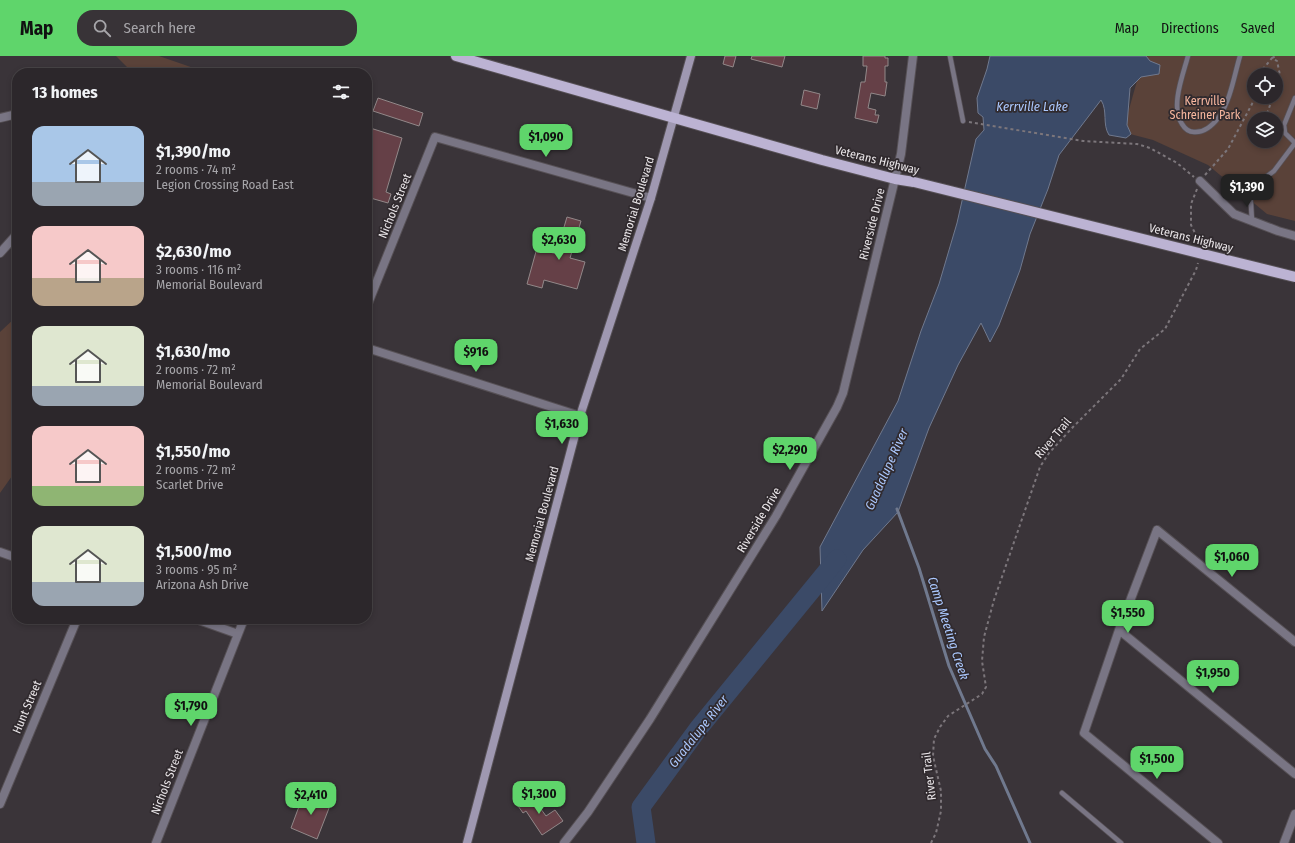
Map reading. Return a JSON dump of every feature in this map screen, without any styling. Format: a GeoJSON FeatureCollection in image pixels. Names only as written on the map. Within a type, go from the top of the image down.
{"type":"FeatureCollection","features":[{"type":"Feature","properties":{"kind":"main road","name":"Veterans Highway"},"geometry":{"type":"LineString","coordinates":[[456,56],[895,179],[914,182],[1295,277]]}},
{"type":"Feature","properties":{"kind":"main road","name":"Memorial Boulevard"},"geometry":{"type":"LineString","coordinates":[[466,843],[580,416],[651,198],[691,56]]}},
{"type":"Feature","properties":{"kind":"street","name":"Riverside Drive"},"geometry":{"type":"LineString","coordinates":[[564,843],[588,812],[650,718],[776,516],[830,421],[843,393],[901,154],[913,56]]}},
{"type":"Feature","properties":{"kind":"street"},"geometry":{"type":"LineString","coordinates":[[0,118],[12,115]]}},
{"type":"Feature","properties":{"kind":"street","name":"Nichols Street"},"geometry":{"type":"LineString","coordinates":[[372,294],[435,137],[651,198]]}},
{"type":"Feature","properties":{"kind":"street"},"geometry":{"type":"LineString","coordinates":[[1200,181],[1234,214],[1278,232],[1295,236]]}},
{"type":"Feature","properties":{"kind":"street"},"geometry":{"type":"LineString","coordinates":[[1,249],[12,239]]}},
{"type":"Feature","properties":{"kind":"street"},"geometry":{"type":"LineString","coordinates":[[372,350],[580,416]]}},
{"type":"Feature","properties":{"kind":"street"},"geometry":{"type":"LineString","coordinates":[[1218,843],[1084,733],[1119,630],[1157,530],[1295,642]]}},
{"type":"Feature","properties":{"kind":"street"},"geometry":{"type":"LineString","coordinates":[[0,552],[12,556]]}},
{"type":"Feature","properties":{"kind":"street","name":"Hunt Street"},"geometry":{"type":"LineString","coordinates":[[0,804],[75,624]]}},
{"type":"Feature","properties":{"kind":"street"},"geometry":{"type":"LineString","coordinates":[[210,624],[238,634]]}},
{"type":"Feature","properties":{"kind":"street","name":"Nichols Street"},"geometry":{"type":"LineString","coordinates":[[156,843],[242,624]]}},
{"type":"Feature","properties":{"kind":"street"},"geometry":{"type":"LineString","coordinates":[[1119,630],[1295,774]]}},
{"type":"Feature","properties":{"kind":"street"},"geometry":{"type":"LineString","coordinates":[[1284,843],[1295,814]]}},
{"type":"Feature","properties":{"kind":"lane"},"geometry":{"type":"LineString","coordinates":[[950,56],[963,121]]}},
{"type":"Feature","properties":{"kind":"lane"},"geometry":{"type":"LineString","coordinates":[[1188,56],[1180,86],[1177,110],[1184,128],[1191,132],[1199,133],[1206,130],[1213,124],[1224,108],[1240,56]]}},
{"type":"Feature","properties":{"kind":"lane"},"geometry":{"type":"LineString","coordinates":[[1252,221],[1250,189],[1274,171],[1295,143],[1285,133],[1284,125],[1295,98]]}},
{"type":"Feature","properties":{"kind":"lane"},"geometry":{"type":"LineString","coordinates":[[1062,793],[1121,843]]}},
{"type":"Feature","properties":{"kind":"path"},"geometry":{"type":"LineString","coordinates":[[1264,68],[1272,58],[1276,56]]}},
{"type":"Feature","properties":{"kind":"path"},"geometry":{"type":"LineString","coordinates":[[1272,58],[1277,62],[1278,68]]}},
{"type":"Feature","properties":{"kind":"path"},"geometry":{"type":"LineString","coordinates":[[1201,244],[1191,225],[1191,204],[1200,181],[1228,149],[1252,104]]}},
{"type":"Feature","properties":{"kind":"path"},"geometry":{"type":"LineString","coordinates":[[978,123],[1083,141],[1137,144],[1150,148],[1178,163],[1200,181]]}},
{"type":"Feature","properties":{"kind":"path","name":"River Trail"},"geometry":{"type":"LineString","coordinates":[[931,843],[936,833],[941,811],[941,791],[933,756],[934,739],[948,716],[982,694],[986,686],[982,661],[984,637],[994,600],[1032,486],[1040,467],[1073,427],[1121,378],[1140,349],[1165,329],[1196,270],[1198,257]]}},
{"type":"Feature","properties":{"kind":"green space"},"geometry":{"type":"Polygon","coordinates":[[[116,56],[159,56],[194,68],[128,68],[116,56]]]}},
{"type":"Feature","properties":{"kind":"green space","name":"Kerrville Schreiner Park"},"geometry":{"type":"Polygon","coordinates":[[[1144,56],[1295,56],[1295,221],[1267,214],[1208,165],[1153,140],[1130,134],[1126,120],[1144,56]]]}},
{"type":"Feature","properties":{"kind":"green space"},"geometry":{"type":"Polygon","coordinates":[[[12,321],[12,476],[0,493],[0,332],[12,321]]]}},
{"type":"Feature","properties":{"kind":"water","name":"Kerrville Lake"},"geometry":{"type":"Polygon","coordinates":[[[990,56],[1146,56],[1150,61],[1160,65],[1159,74],[1141,77],[1130,88],[1127,125],[1131,134],[1126,138],[1109,135],[1101,100],[1059,155],[1048,189],[1030,234],[1020,270],[999,325],[990,342],[981,323],[958,365],[929,428],[898,512],[863,550],[822,611],[820,547],[898,401],[921,331],[939,284],[957,223],[976,139],[984,130],[983,117],[978,113],[977,98],[990,56]]]}},
{"type":"Feature","properties":{"kind":"building"},"geometry":{"type":"Polygon","coordinates":[[[725,56],[736,56],[733,67],[723,64],[725,56]]]}},
{"type":"Feature","properties":{"kind":"building"},"geometry":{"type":"Polygon","coordinates":[[[752,56],[785,56],[782,67],[751,59],[752,56]]]}},
{"type":"Feature","properties":{"kind":"building"},"geometry":{"type":"Polygon","coordinates":[[[863,56],[885,56],[885,58],[888,58],[888,66],[885,66],[885,82],[887,82],[885,96],[871,93],[868,108],[876,110],[875,115],[879,115],[877,123],[855,118],[861,82],[865,82],[867,66],[863,66],[863,56]]]}},
{"type":"Feature","properties":{"kind":"building"},"geometry":{"type":"Polygon","coordinates":[[[804,90],[820,94],[817,109],[801,105],[804,90]]]}},
{"type":"Feature","properties":{"kind":"building"},"geometry":{"type":"Polygon","coordinates":[[[378,98],[423,113],[419,126],[373,111],[378,98]]]}},
{"type":"Feature","properties":{"kind":"building"},"geometry":{"type":"Polygon","coordinates":[[[372,129],[402,138],[386,192],[391,194],[388,203],[372,198],[372,129]]]}},
{"type":"Feature","properties":{"kind":"building"},"geometry":{"type":"Polygon","coordinates":[[[567,217],[581,221],[570,258],[585,262],[577,289],[544,280],[542,288],[527,284],[537,248],[556,254],[567,217]]]}},
{"type":"Feature","properties":{"kind":"building"},"geometry":{"type":"Polygon","coordinates":[[[304,793],[331,803],[317,839],[291,828],[304,793]]]}},
{"type":"Feature","properties":{"kind":"building"},"geometry":{"type":"Polygon","coordinates":[[[530,794],[546,816],[555,810],[563,821],[542,835],[526,811],[523,813],[516,803],[530,794]]]}},
{"type":"Feature","properties":{"kind":"waterway","name":"Camp Meeting Creek"},"geometry":{"type":"LineString","coordinates":[[897,509],[919,568],[949,666],[985,749],[996,766],[1030,843]]}},
{"type":"Feature","properties":{"kind":"waterway","name":"Guadalupe River"},"geometry":{"type":"LineString","coordinates":[[646,843],[641,807],[698,729],[837,559]]}}]}
